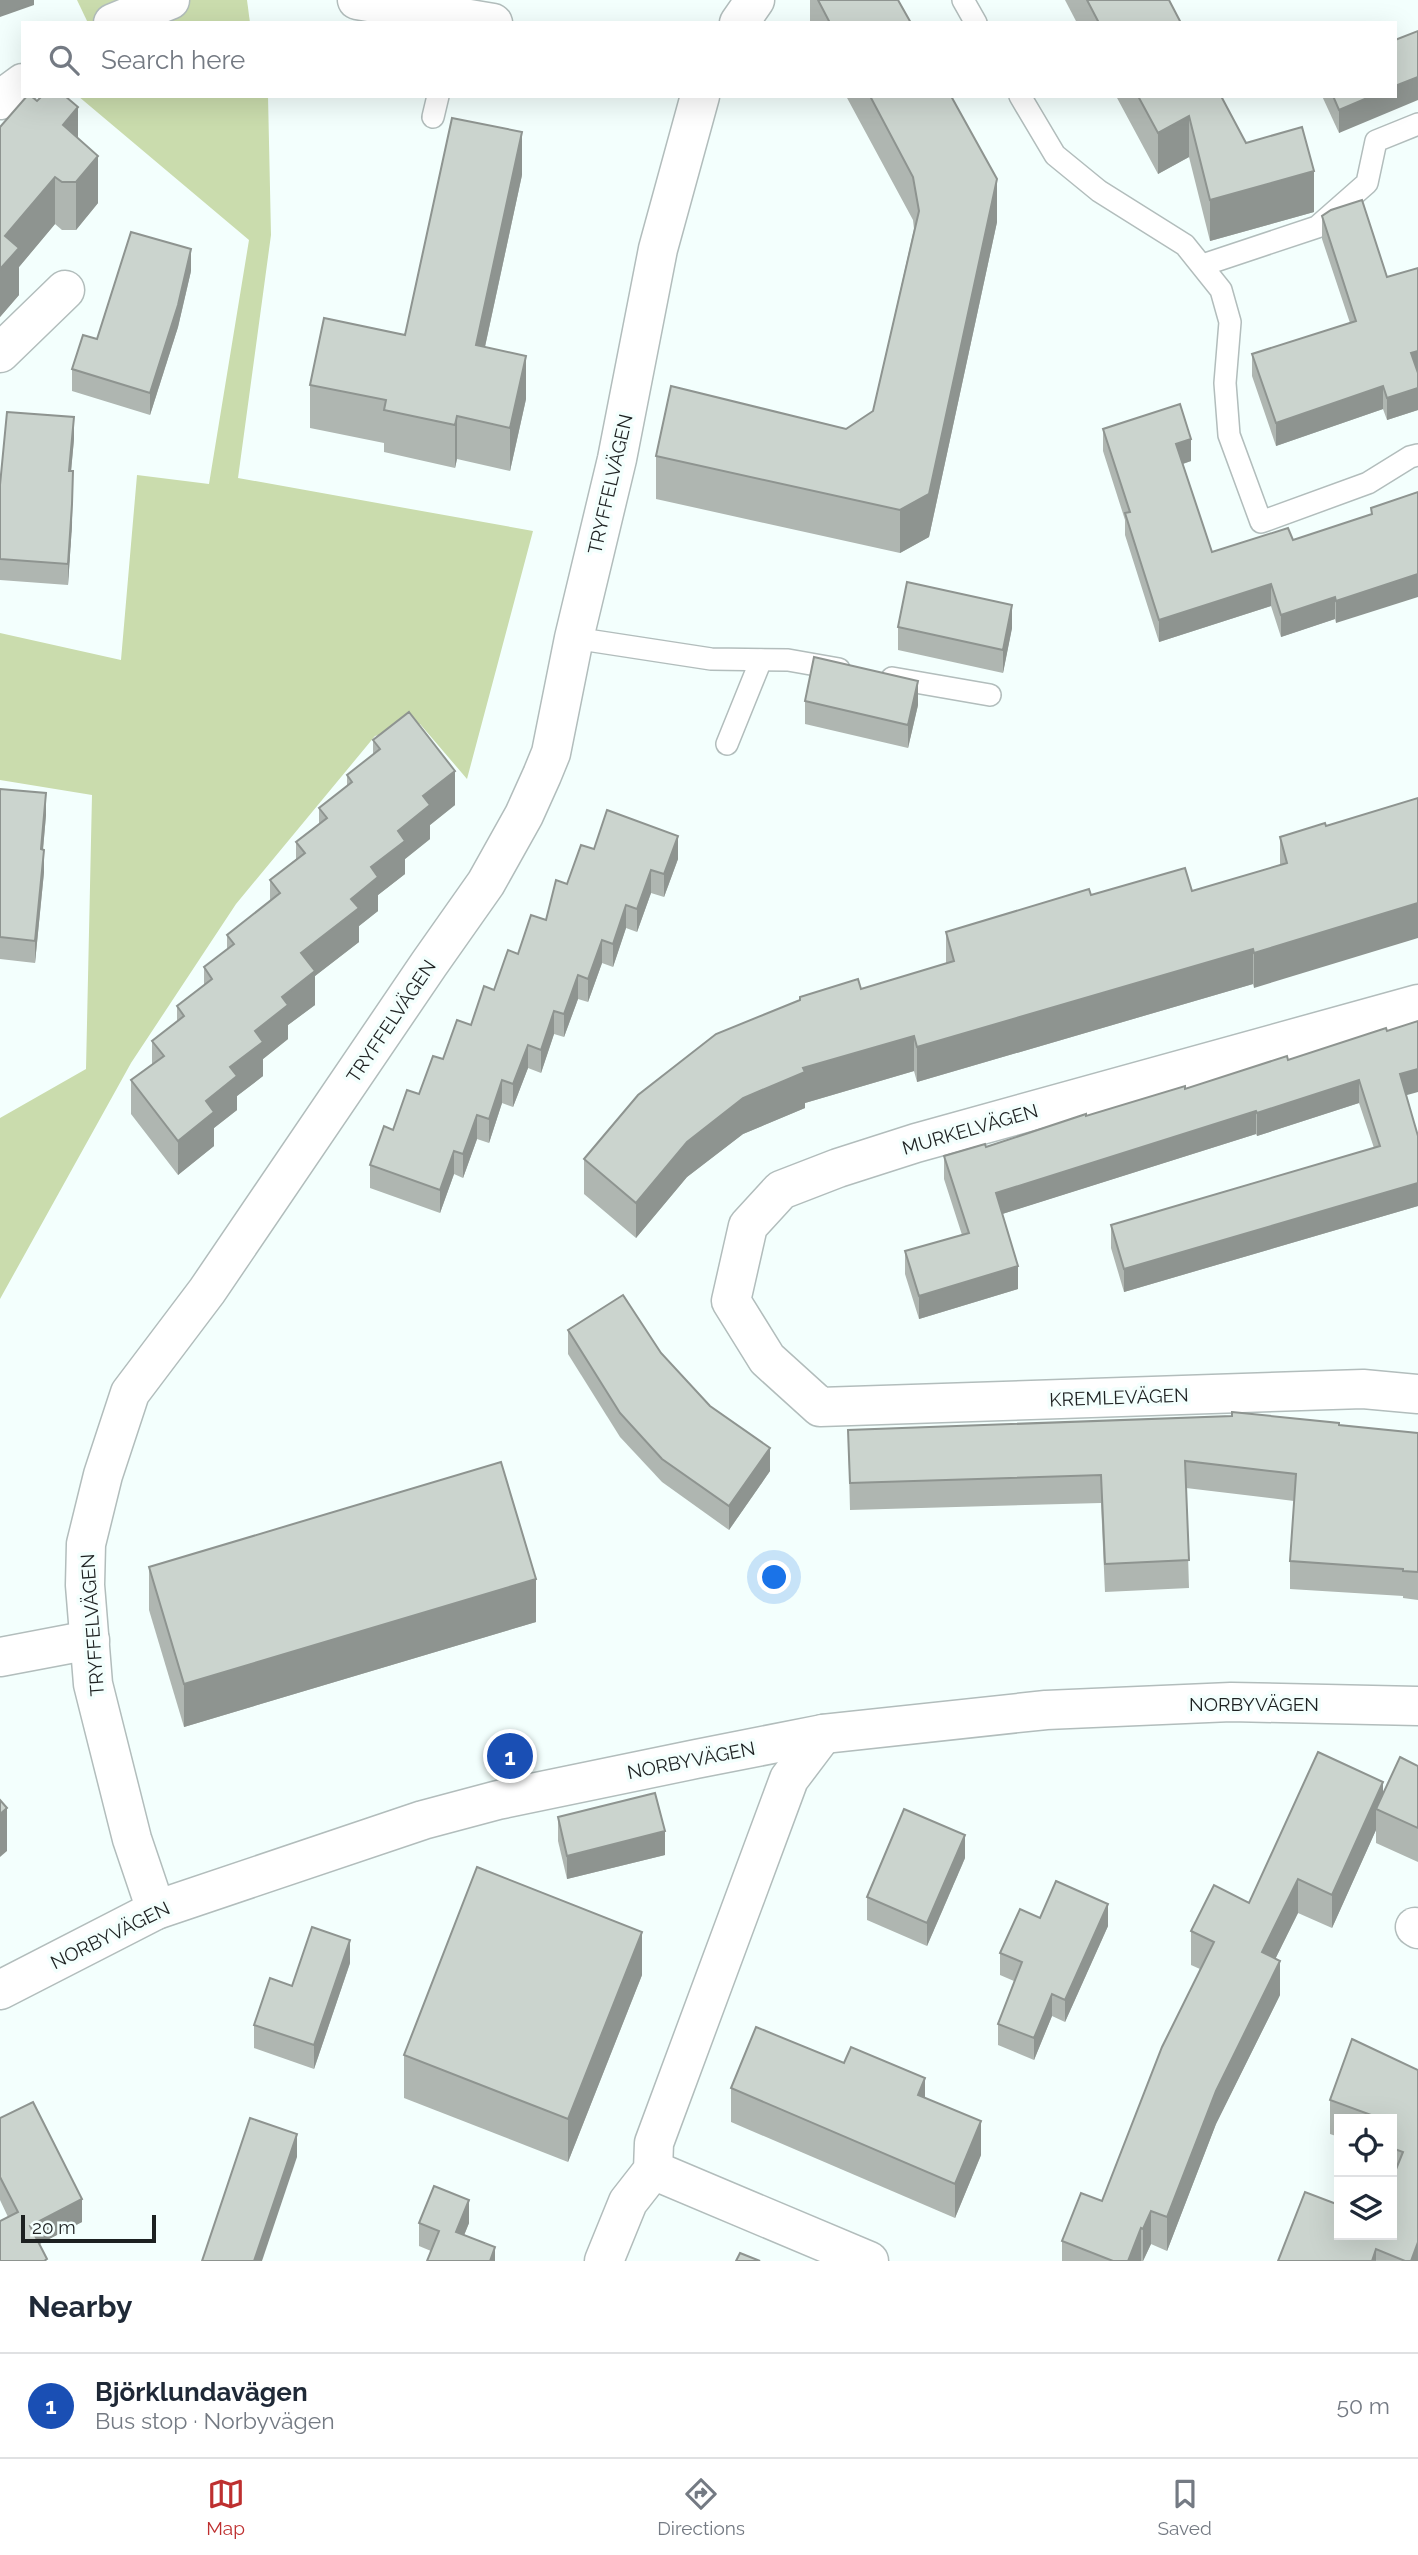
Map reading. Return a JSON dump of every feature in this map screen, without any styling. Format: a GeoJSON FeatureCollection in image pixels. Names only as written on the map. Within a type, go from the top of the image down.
{"type":"FeatureCollection","features":[{"type":"Feature","properties":{"kind":"street"},"geometry":{"type":"LineString","coordinates":[[118,21],[170,0]]}},
{"type":"Feature","properties":{"kind":"street"},"geometry":{"type":"LineString","coordinates":[[357,0],[468,21]]}},
{"type":"Feature","properties":{"kind":"street"},"geometry":{"type":"LineString","coordinates":[[740,21],[755,0]]}},
{"type":"Feature","properties":{"kind":"street"},"geometry":{"type":"LineString","coordinates":[[0,100],[21,84]]}},
{"type":"Feature","properties":{"kind":"street","name":"TRYFFELVÄGEN"},"geometry":{"type":"LineString","coordinates":[[156,1910],[132,1839],[96,1697],[85,1585],[86,1544],[103,1475],[130,1393],[207,1291],[486,883],[524,815],[551,753],[574,638],[617,459],[657,249],[699,98]]}},
{"type":"Feature","properties":{"kind":"street"},"geometry":{"type":"LineString","coordinates":[[0,353],[65,290]]}},
{"type":"Feature","properties":{"kind":"street","name":"MURKELVÄGEN"},"geometry":{"type":"LineString","coordinates":[[820,1407],[767,1359],[731,1301],[748,1226],[781,1190],[916,1143],[1418,1004]]}},
{"type":"Feature","properties":{"kind":"street","name":"KREMLEVÄGEN"},"geometry":{"type":"LineString","coordinates":[[820,1407],[1363,1389],[1418,1394]]}},
{"type":"Feature","properties":{"kind":"street"},"geometry":{"type":"LineString","coordinates":[[0,1657],[90,1640]]}},
{"type":"Feature","properties":{"kind":"street","name":"NORBYVÄGEN"},"geometry":{"type":"LineString","coordinates":[[0,1990],[156,1910],[423,1821],[498,1800],[823,1734],[1059,1710],[1231,1702],[1418,1706]]}},
{"type":"Feature","properties":{"kind":"street"},"geometry":{"type":"LineString","coordinates":[[604,2261],[628,2202],[653,2170],[654,2143],[789,1779],[823,1734]]}},
{"type":"Feature","properties":{"kind":"street"},"geometry":{"type":"LineString","coordinates":[[653,2170],[869,2261]]}},
{"type":"Feature","properties":{"kind":"lane"},"geometry":{"type":"LineString","coordinates":[[963,0],[975,21]]}},
{"type":"Feature","properties":{"kind":"lane"},"geometry":{"type":"LineString","coordinates":[[1021,98],[1055,155],[1098,191],[1185,245],[1221,290],[1230,322],[1225,383],[1229,435],[1261,522],[1368,483],[1410,457],[1418,455]]}},
{"type":"Feature","properties":{"kind":"lane"},"geometry":{"type":"LineString","coordinates":[[1203,265],[1317,227],[1367,183],[1376,141],[1418,124]]}},
{"type":"Feature","properties":{"kind":"lane"},"geometry":{"type":"LineString","coordinates":[[574,638],[711,659],[788,660],[990,695]]}},
{"type":"Feature","properties":{"kind":"lane"},"geometry":{"type":"LineString","coordinates":[[727,744],[761,660]]}},
{"type":"Feature","properties":{"kind":"green space"},"geometry":{"type":"Polygon","coordinates":[[[77,0],[247,0],[250,21],[87,21],[77,0]]]}},
{"type":"Feature","properties":{"kind":"green space"},"geometry":{"type":"Polygon","coordinates":[[[80,98],[268,98],[271,235],[238,478],[533,531],[467,779],[420,724],[375,736],[236,904],[131,1063],[0,1299],[0,1118],[86,1069],[92,795],[0,780],[0,633],[121,660],[137,475],[209,484],[249,240],[80,98]]]}},
{"type":"Feature","properties":{"kind":"building"},"geometry":{"type":"Polygon","coordinates":[[[818,0],[898,0],[910,21],[829,21],[818,0]]]}},
{"type":"Feature","properties":{"kind":"building"},"geometry":{"type":"Polygon","coordinates":[[[1087,0],[1169,0],[1180,21],[1098,21],[1087,0]]]}},
{"type":"Feature","properties":{"kind":"building"},"geometry":{"type":"Polygon","coordinates":[[[1418,31],[1418,77],[1397,85],[1397,39],[1418,31]]]}},
{"type":"Feature","properties":{"kind":"building"},"geometry":{"type":"Polygon","coordinates":[[[25,98],[37,101],[40,98],[67,98],[78,107],[63,125],[98,156],[76,182],[62,182],[55,177],[5,236],[19,248],[0,269],[0,127],[25,98]]]}},
{"type":"Feature","properties":{"kind":"building"},"geometry":{"type":"Polygon","coordinates":[[[871,98],[952,98],[997,179],[929,494],[900,510],[656,456],[671,386],[846,429],[873,411],[919,211],[913,177],[871,98]]]}},
{"type":"Feature","properties":{"kind":"building"},"geometry":{"type":"Polygon","coordinates":[[[1139,98],[1222,98],[1246,143],[1302,127],[1314,171],[1210,200],[1189,116],[1158,133],[1139,98]]]}},
{"type":"Feature","properties":{"kind":"building"},"geometry":{"type":"Polygon","coordinates":[[[1334,98],[1367,98],[1339,110],[1334,98]]]}},
{"type":"Feature","properties":{"kind":"building"},"geometry":{"type":"Polygon","coordinates":[[[452,118],[522,132],[476,345],[526,356],[510,428],[457,416],[455,425],[384,410],[386,400],[310,385],[324,318],[405,335],[452,118]]]}},
{"type":"Feature","properties":{"kind":"building"},"geometry":{"type":"Polygon","coordinates":[[[1362,200],[1387,277],[1418,268],[1418,351],[1411,353],[1418,373],[1418,388],[1387,398],[1383,386],[1276,423],[1252,354],[1356,321],[1322,216],[1331,210],[1362,200]]]}},
{"type":"Feature","properties":{"kind":"building"},"geometry":{"type":"Polygon","coordinates":[[[131,232],[191,249],[178,305],[150,393],[72,369],[83,335],[97,339],[131,232]]]}},
{"type":"Feature","properties":{"kind":"building"},"geometry":{"type":"Polygon","coordinates":[[[1180,404],[1191,439],[1176,444],[1212,552],[1288,528],[1293,540],[1372,514],[1371,508],[1418,492],[1418,574],[1336,601],[1335,597],[1281,615],[1271,584],[1159,620],[1125,513],[1130,512],[1103,429],[1180,404]]]}},
{"type":"Feature","properties":{"kind":"building"},"geometry":{"type":"Polygon","coordinates":[[[7,412],[74,417],[69,471],[73,471],[68,564],[0,559],[0,485],[7,412]]]}},
{"type":"Feature","properties":{"kind":"building"},"geometry":{"type":"Polygon","coordinates":[[[907,582],[1012,605],[1003,650],[898,627],[907,582]]]}},
{"type":"Feature","properties":{"kind":"building"},"geometry":{"type":"Polygon","coordinates":[[[814,657],[918,681],[908,725],[805,701],[814,657]]]}},
{"type":"Feature","properties":{"kind":"building"},"geometry":{"type":"Polygon","coordinates":[[[409,712],[455,771],[423,796],[430,805],[398,831],[405,841],[371,867],[378,877],[351,899],[359,908],[301,953],[315,971],[282,997],[288,1005],[255,1031],[263,1042],[230,1067],[237,1076],[206,1101],[214,1112],[178,1141],[131,1080],[164,1056],[152,1041],[184,1016],[177,1006],[212,979],[204,967],[234,944],[227,935],[280,893],[270,880],[305,853],[296,842],[327,818],[319,808],[352,782],[347,775],[380,749],[373,740],[409,712]]]}},
{"type":"Feature","properties":{"kind":"building"},"geometry":{"type":"Polygon","coordinates":[[[0,789],[46,793],[41,849],[44,850],[35,941],[0,937],[0,789]]]}},
{"type":"Feature","properties":{"kind":"building"},"geometry":{"type":"Polygon","coordinates":[[[1418,798],[1418,903],[1254,953],[1253,949],[917,1047],[914,1036],[803,1068],[805,1072],[743,1098],[687,1142],[636,1203],[584,1159],[638,1095],[716,1034],[800,1000],[800,997],[858,979],[861,989],[954,961],[946,932],[1089,889],[1091,895],[1185,868],[1192,891],[1287,863],[1280,837],[1418,798]]]}},
{"type":"Feature","properties":{"kind":"building"},"geometry":{"type":"Polygon","coordinates":[[[607,810],[678,836],[664,874],[651,870],[637,909],[626,905],[613,944],[602,940],[588,979],[578,975],[564,1014],[554,1011],[541,1050],[528,1045],[513,1084],[502,1080],[489,1119],[477,1115],[463,1154],[454,1151],[440,1190],[370,1165],[384,1126],[393,1130],[407,1090],[419,1094],[433,1056],[443,1059],[457,1020],[471,1025],[484,986],[494,990],[508,950],[518,954],[531,915],[546,920],[556,880],[567,884],[581,845],[594,849],[607,810]]]}},
{"type":"Feature","properties":{"kind":"building"},"geometry":{"type":"Polygon","coordinates":[[[1418,1021],[1418,1069],[1400,1074],[1418,1136],[1418,1183],[1124,1269],[1111,1225],[1380,1146],[1359,1080],[996,1193],[1018,1266],[919,1296],[905,1251],[969,1233],[944,1156],[985,1144],[986,1147],[1086,1114],[1185,1086],[1185,1089],[1287,1056],[1288,1060],[1386,1028],[1387,1031],[1418,1021]]]}},
{"type":"Feature","properties":{"kind":"building"},"geometry":{"type":"Polygon","coordinates":[[[623,1295],[661,1353],[710,1406],[770,1448],[729,1506],[662,1459],[620,1413],[568,1330],[623,1295]]]}},
{"type":"Feature","properties":{"kind":"building"},"geometry":{"type":"Polygon","coordinates":[[[1232,1412],[1418,1433],[1418,1572],[1290,1561],[1296,1474],[1185,1461],[1189,1560],[1105,1564],[1101,1475],[850,1483],[848,1430],[1232,1416],[1232,1412]]]}},
{"type":"Feature","properties":{"kind":"building"},"geometry":{"type":"Polygon","coordinates":[[[501,1462],[536,1579],[184,1684],[149,1567],[501,1462]]]}},
{"type":"Feature","properties":{"kind":"building"},"geometry":{"type":"Polygon","coordinates":[[[1318,1752],[1383,1782],[1332,1895],[1298,1879],[1262,1952],[1280,1961],[1216,2091],[1167,2217],[1151,2211],[1128,2261],[1113,2261],[1062,2241],[1081,2193],[1102,2201],[1162,2047],[1214,1942],[1191,1931],[1214,1885],[1249,1903],[1318,1752]]]}},
{"type":"Feature","properties":{"kind":"building"},"geometry":{"type":"Polygon","coordinates":[[[1400,1757],[1418,1766],[1418,1828],[1376,1809],[1400,1757]]]}},
{"type":"Feature","properties":{"kind":"building"},"geometry":{"type":"Polygon","coordinates":[[[655,1793],[665,1831],[567,1856],[558,1817],[655,1793]]]}},
{"type":"Feature","properties":{"kind":"building"},"geometry":{"type":"Polygon","coordinates":[[[0,1800],[7,1808],[0,1814],[0,1800]]]}},
{"type":"Feature","properties":{"kind":"building"},"geometry":{"type":"Polygon","coordinates":[[[904,1809],[965,1835],[927,1923],[867,1897],[904,1809]]]}},
{"type":"Feature","properties":{"kind":"building"},"geometry":{"type":"Polygon","coordinates":[[[477,1867],[642,1932],[568,2119],[404,2055],[477,1867]]]}},
{"type":"Feature","properties":{"kind":"building"},"geometry":{"type":"Polygon","coordinates":[[[1056,1881],[1108,1904],[1065,2000],[1052,1994],[1034,2038],[998,2024],[1022,1962],[1000,1953],[1020,1909],[1040,1918],[1056,1881]]]}},
{"type":"Feature","properties":{"kind":"building"},"geometry":{"type":"Polygon","coordinates":[[[312,1927],[350,1940],[314,2045],[254,2025],[270,1978],[292,1986],[312,1927]]]}},
{"type":"Feature","properties":{"kind":"building"},"geometry":{"type":"Polygon","coordinates":[[[756,2027],[844,2063],[851,2047],[925,2078],[918,2095],[981,2121],[955,2184],[731,2088],[756,2027]]]}},
{"type":"Feature","properties":{"kind":"building"},"geometry":{"type":"Polygon","coordinates":[[[1352,2039],[1418,2070],[1418,2242],[1411,2261],[1376,2249],[1372,2261],[1278,2261],[1305,2192],[1334,2203],[1334,2240],[1397,2240],[1397,2167],[1403,2152],[1397,2150],[1397,2114],[1368,2114],[1330,2100],[1352,2039]]]}},
{"type":"Feature","properties":{"kind":"building"},"geometry":{"type":"Polygon","coordinates":[[[33,2102],[82,2199],[30,2226],[47,2259],[0,2261],[0,2221],[18,2212],[0,2177],[0,2118],[33,2102]]]}},
{"type":"Feature","properties":{"kind":"building"},"geometry":{"type":"Polygon","coordinates":[[[250,2118],[297,2134],[254,2261],[202,2261],[250,2118]]]}},
{"type":"Feature","properties":{"kind":"building"},"geometry":{"type":"Polygon","coordinates":[[[434,2186],[469,2200],[456,2232],[495,2247],[490,2261],[427,2261],[439,2231],[419,2223],[434,2186]]]}},
{"type":"Feature","properties":{"kind":"building"},"geometry":{"type":"Polygon","coordinates":[[[740,2253],[760,2261],[736,2261],[740,2253]]]}},
{"type":"Feature","properties":{"kind":"place","name":"Björklundavägen"},"geometry":{"type":"Point","coordinates":[510,1756]}}]}
